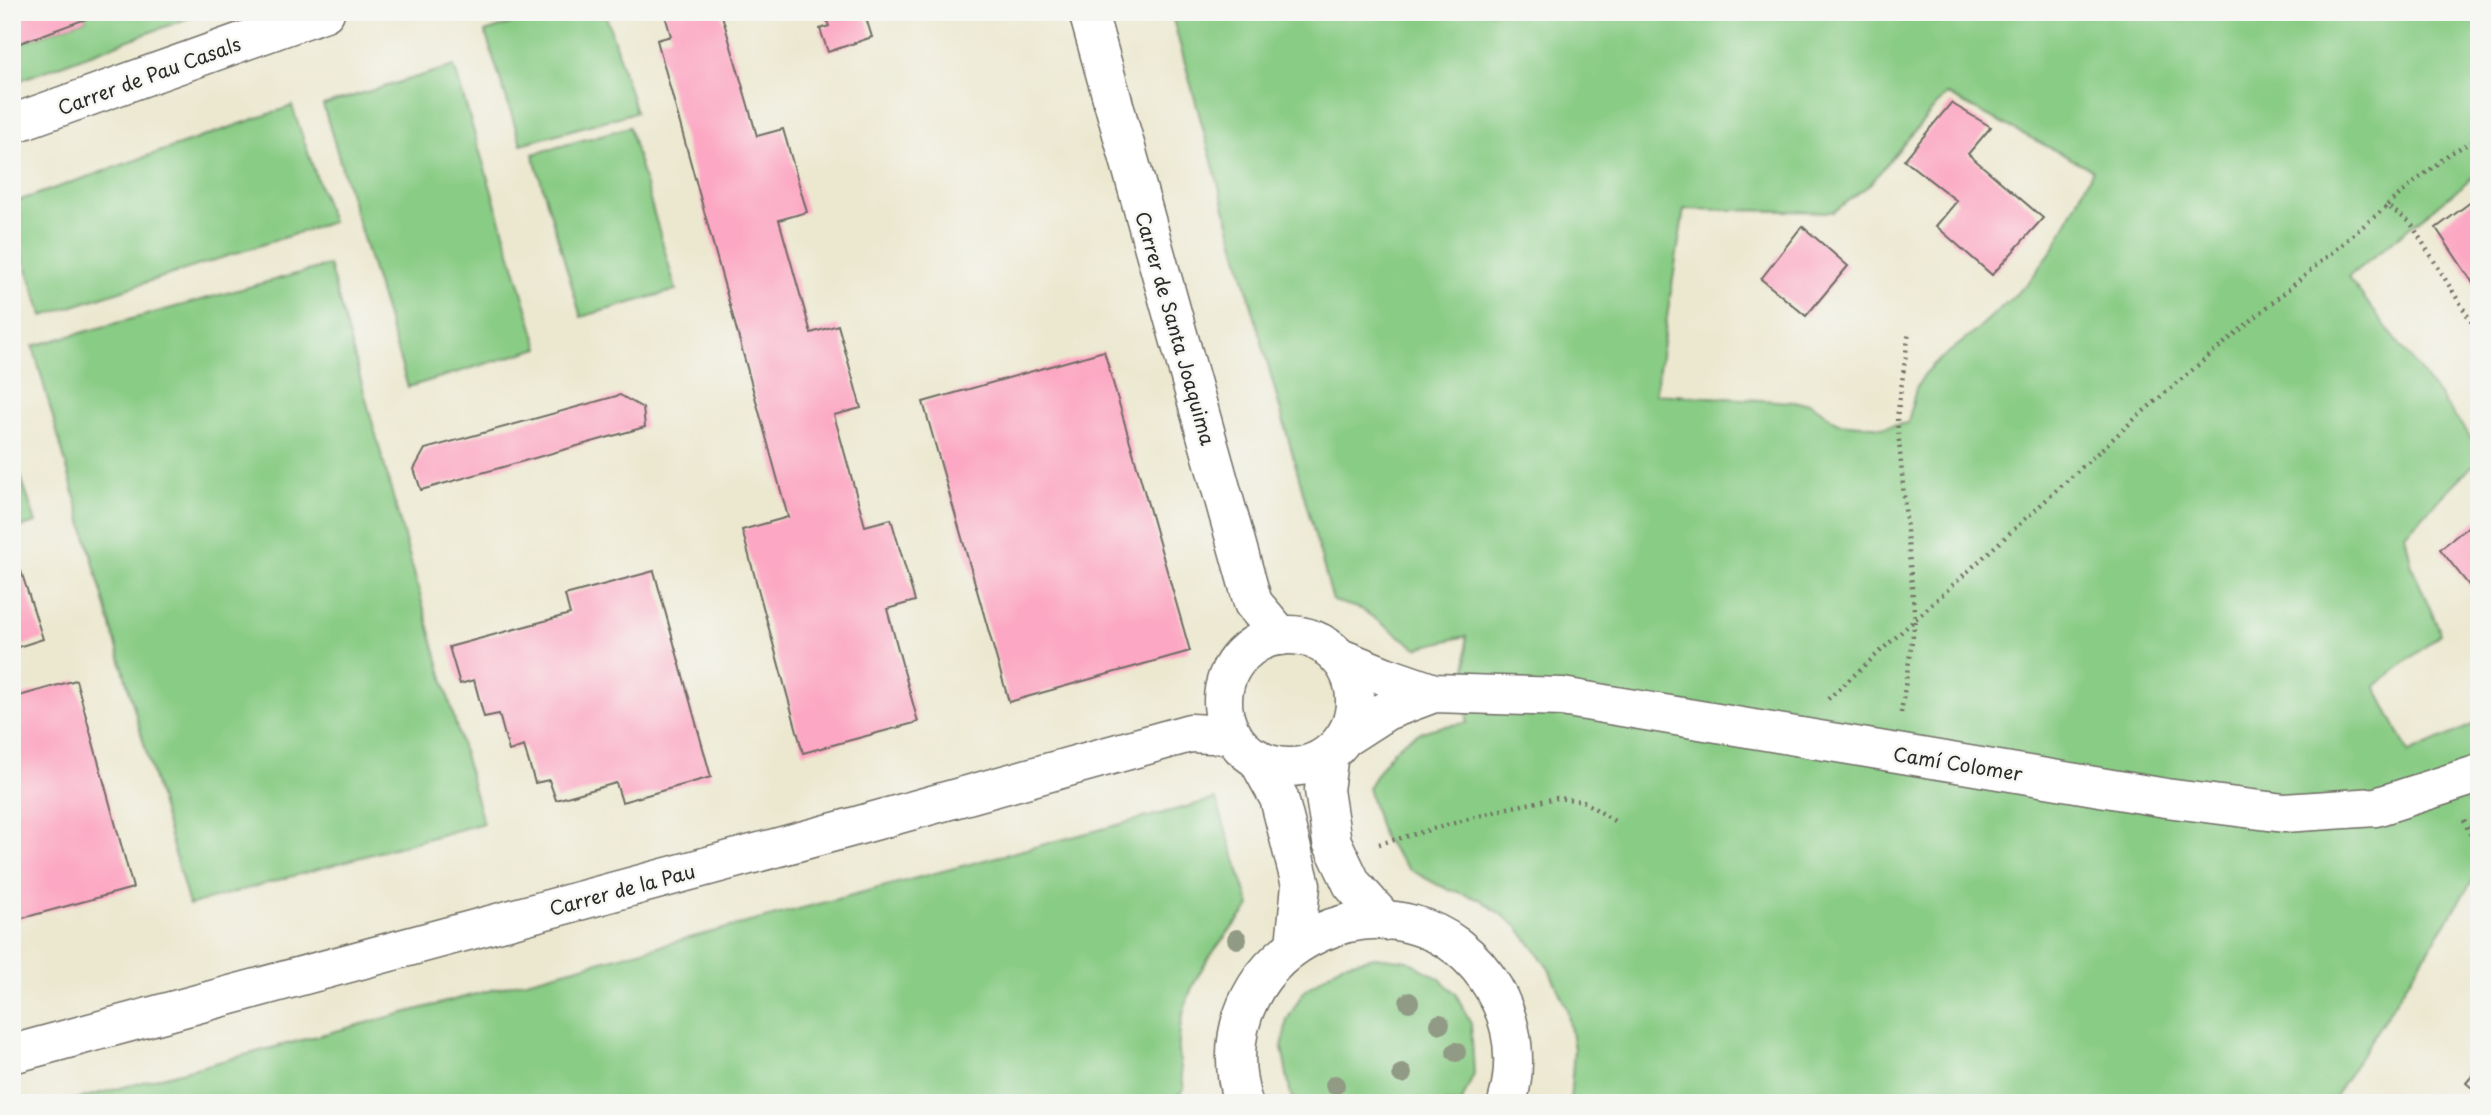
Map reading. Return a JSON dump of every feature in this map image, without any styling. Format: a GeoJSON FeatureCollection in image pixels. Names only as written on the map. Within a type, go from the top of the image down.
{"type":"FeatureCollection","features":[{"type":"Feature","properties":{"kind":"street","name":"Carrer de Pau Casals"},"geometry":{"type":"LineString","coordinates":[[12,124],[325,12]]}},
{"type":"Feature","properties":{"kind":"street","name":"Carrer de Santa Joaquima"},"geometry":{"type":"LineString","coordinates":[[1088,12],[1254,603],[1281,636]]}},
{"type":"Feature","properties":{"kind":"street"},"geometry":{"type":"LineString","coordinates":[[1295,945],[1301,885],[1279,798],[1225,717],[1224,706],[1228,677],[1238,659],[1253,645],[1281,636],[1312,639],[1338,657],[1349,673],[1356,701],[1353,720],[1336,746],[1324,790],[1332,842],[1352,884],[1384,921]]}},
{"type":"Feature","properties":{"kind":"street","name":"Camí Colomer"},"geometry":{"type":"LineString","coordinates":[[1338,657],[1434,693],[1562,697],[2166,798],[2284,813],[2376,807],[2479,774]]}},
{"type":"Feature","properties":{"kind":"street","name":"Camí Colomer"},"geometry":{"type":"LineString","coordinates":[[1336,746],[1386,710],[1434,693]]}},
{"type":"Feature","properties":{"kind":"street","name":"Carrer de la Pau"},"geometry":{"type":"LineString","coordinates":[[12,1054],[1190,733],[1245,746]]}},
{"type":"Feature","properties":{"kind":"street"},"geometry":{"type":"LineString","coordinates":[[1245,746],[1267,763],[1288,767],[1310,764],[1336,746]]}},
{"type":"Feature","properties":{"kind":"street"},"geometry":{"type":"LineString","coordinates":[[1240,1099],[1236,1043],[1244,1010],[1265,974],[1295,945],[1337,926],[1384,921],[1415,927],[1444,939],[1469,958],[1489,982],[1504,1009],[1512,1039],[1513,1071],[1507,1103]]}},
{"type":"Feature","properties":{"kind":"path"},"geometry":{"type":"LineString","coordinates":[[1788,735],[2139,415],[2449,154],[2479,138]]}},
{"type":"Feature","properties":{"kind":"path"},"geometry":{"type":"LineString","coordinates":[[2386,206],[2410,222],[2479,334]]}},
{"type":"Feature","properties":{"kind":"path"},"geometry":{"type":"LineString","coordinates":[[1895,753],[1915,621],[1897,418],[1909,331]]}},
{"type":"Feature","properties":{"kind":"path"},"geometry":{"type":"LineString","coordinates":[[1338,854],[1508,808],[1557,798],[1583,801],[1616,822]]}},
{"type":"Feature","properties":{"kind":"green space"},"geometry":{"type":"Polygon","coordinates":[[[83,12],[205,12],[12,83],[12,46],[86,19],[83,12]]]}},
{"type":"Feature","properties":{"kind":"green space"},"geometry":{"type":"Polygon","coordinates":[[[547,12],[605,12],[636,112],[521,144],[485,32],[547,12]]]}},
{"type":"Feature","properties":{"kind":"green space"},"geometry":{"type":"Polygon","coordinates":[[[1171,12],[2479,12],[2479,172],[2348,277],[2479,448],[2479,459],[2405,534],[2412,567],[2441,634],[2375,686],[2409,753],[2479,722],[2479,875],[2476,875],[2332,1101],[2334,1103],[1570,1103],[1574,1049],[1567,1009],[1548,967],[1517,926],[1481,900],[1438,885],[1409,869],[1383,838],[1368,788],[1387,758],[1407,740],[1431,729],[1467,723],[1466,636],[1417,648],[1361,609],[1333,601],[1171,12]],[[1946,94],[1869,185],[1833,212],[1684,209],[1655,394],[1810,403],[1838,423],[1884,427],[1908,423],[1916,388],[1924,375],[2028,283],[2055,246],[2093,170],[1946,94]]]}},
{"type":"Feature","properties":{"kind":"green space"},"geometry":{"type":"Polygon","coordinates":[[[454,66],[539,348],[408,387],[323,105],[454,66]]]}},
{"type":"Feature","properties":{"kind":"green space"},"geometry":{"type":"Polygon","coordinates":[[[292,106],[332,222],[43,316],[12,224],[12,203],[292,106]]]}},
{"type":"Feature","properties":{"kind":"green space"},"geometry":{"type":"Polygon","coordinates":[[[629,127],[676,290],[581,317],[533,154],[629,127]]]}},
{"type":"Feature","properties":{"kind":"green space"},"geometry":{"type":"Polygon","coordinates":[[[329,265],[483,823],[189,905],[33,346],[329,265]]]}},
{"type":"Feature","properties":{"kind":"green space"},"geometry":{"type":"Polygon","coordinates":[[[12,449],[36,523],[12,530],[12,449]]]}},
{"type":"Feature","properties":{"kind":"green space"},"geometry":{"type":"Polygon","coordinates":[[[1216,799],[1250,906],[1202,968],[1186,1001],[1179,1041],[1184,1089],[1171,1103],[63,1103],[1216,799]]]}},
{"type":"Feature","properties":{"kind":"green space"},"geometry":{"type":"Polygon","coordinates":[[[1375,957],[1408,961],[1440,979],[1456,994],[1471,1024],[1474,1074],[1461,1103],[1297,1103],[1291,1096],[1282,1048],[1287,1020],[1304,991],[1342,964],[1375,957]]]}},
{"type":"Feature","properties":{"kind":"building"},"geometry":{"type":"Polygon","coordinates":[[[12,12],[83,12],[86,19],[12,46],[12,12]]]}},
{"type":"Feature","properties":{"kind":"building"},"geometry":{"type":"Polygon","coordinates":[[[664,12],[721,12],[757,136],[783,129],[807,212],[779,220],[811,333],[838,325],[861,408],[834,415],[865,526],[891,519],[915,601],[887,609],[918,722],[803,753],[742,530],[788,517],[657,40],[671,36],[664,12]]]}},
{"type":"Feature","properties":{"kind":"building"},"geometry":{"type":"Polygon","coordinates":[[[824,12],[864,12],[872,37],[828,52],[820,29],[829,26],[824,12]]]}},
{"type":"Feature","properties":{"kind":"building"},"geometry":{"type":"Polygon","coordinates":[[[1951,103],[1991,127],[1968,154],[2043,218],[1992,275],[1936,226],[1957,201],[1904,160],[1951,103]]]}},
{"type":"Feature","properties":{"kind":"building"},"geometry":{"type":"Polygon","coordinates":[[[2479,196],[2479,292],[2436,228],[2479,196]]]}},
{"type":"Feature","properties":{"kind":"building"},"geometry":{"type":"Polygon","coordinates":[[[1802,226],[1848,266],[1806,316],[1761,279],[1802,226]]]}},
{"type":"Feature","properties":{"kind":"building"},"geometry":{"type":"Polygon","coordinates":[[[1104,351],[1190,651],[1009,702],[923,402],[1104,351]]]}},
{"type":"Feature","properties":{"kind":"building"},"geometry":{"type":"Polygon","coordinates":[[[620,395],[643,408],[645,427],[421,490],[414,469],[425,449],[620,395]]]}},
{"type":"Feature","properties":{"kind":"building"},"geometry":{"type":"Polygon","coordinates":[[[2479,518],[2479,598],[2440,549],[2479,518]]]}},
{"type":"Feature","properties":{"kind":"building"},"geometry":{"type":"Polygon","coordinates":[[[21,571],[43,639],[12,649],[12,574],[21,571]]]}},
{"type":"Feature","properties":{"kind":"building"},"geometry":{"type":"Polygon","coordinates":[[[654,571],[711,777],[622,802],[616,783],[556,800],[549,780],[535,783],[524,746],[509,751],[499,714],[484,717],[474,680],[460,684],[449,647],[570,614],[565,595],[654,571]]]}},
{"type":"Feature","properties":{"kind":"building"},"geometry":{"type":"Polygon","coordinates":[[[76,680],[133,888],[12,921],[12,698],[76,680]]]}},
{"type":"Feature","properties":{"kind":"building"},"geometry":{"type":"Polygon","coordinates":[[[2479,1068],[2479,1094],[2466,1083],[2479,1068]]]}}]}
